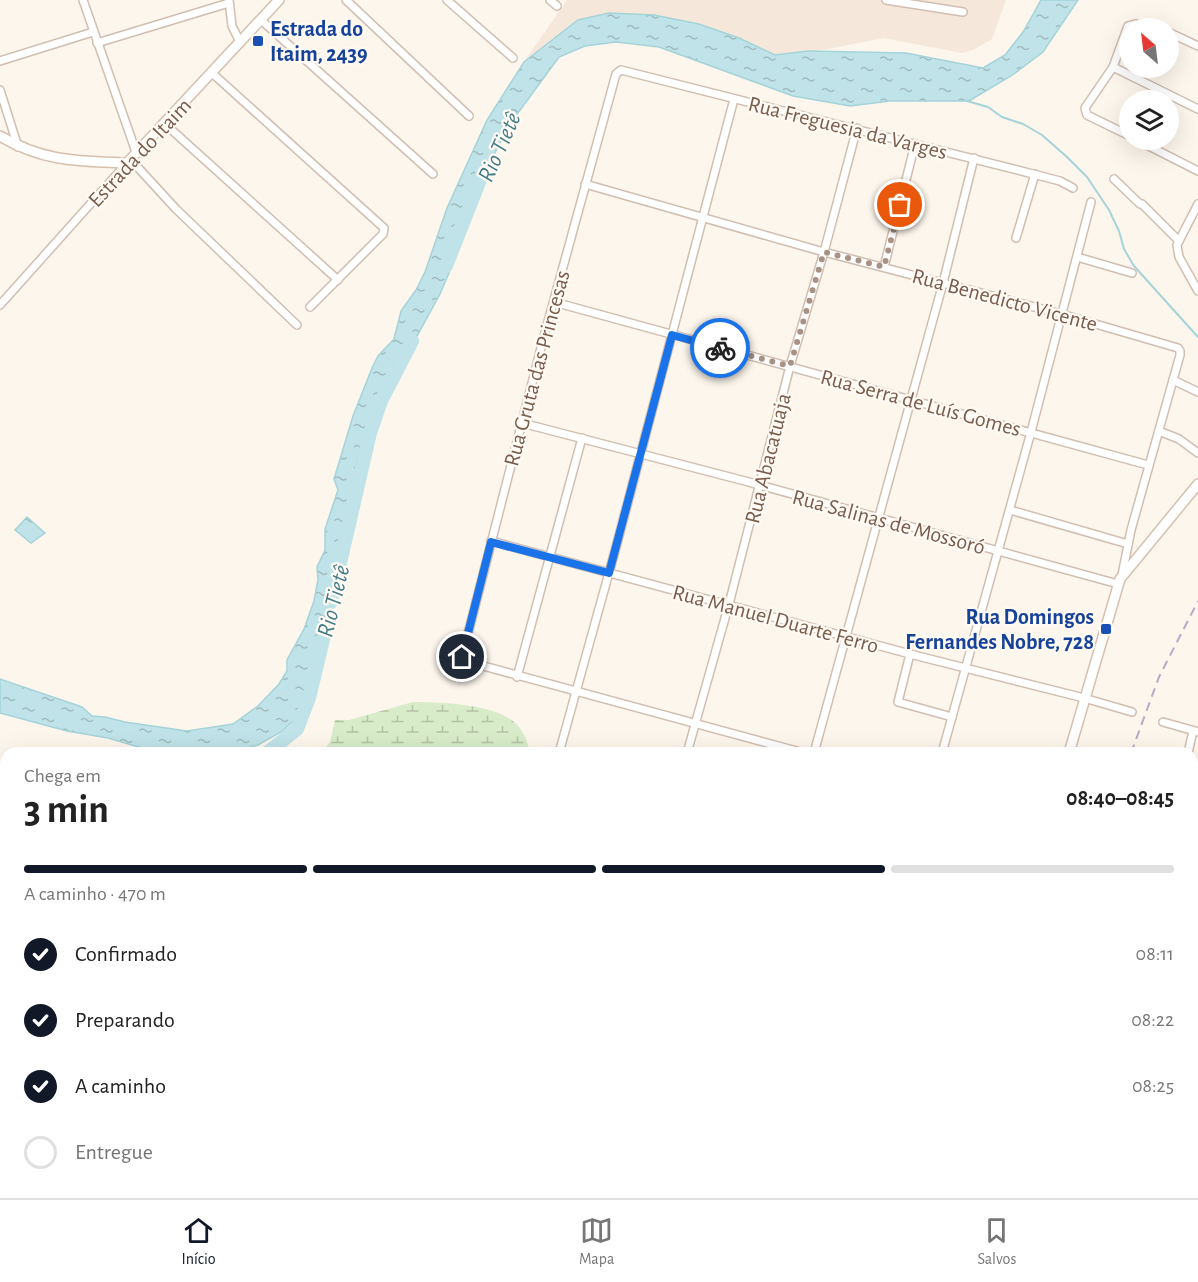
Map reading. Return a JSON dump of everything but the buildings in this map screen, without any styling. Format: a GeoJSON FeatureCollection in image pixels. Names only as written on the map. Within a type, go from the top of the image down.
{"type":"FeatureCollection","features":[{"type":"Feature","properties":{"kind":"street"},"geometry":{"type":"LineString","coordinates":[[83,0],[131,158],[176,209],[297,325]]}},
{"type":"Feature","properties":{"kind":"street","name":"Estrada do Itaim"},"geometry":{"type":"LineString","coordinates":[[0,305],[131,158],[279,0]]}},
{"type":"Feature","properties":{"kind":"street"},"geometry":{"type":"LineString","coordinates":[[346,0],[469,116]]}},
{"type":"Feature","properties":{"kind":"street"},"geometry":{"type":"LineString","coordinates":[[447,0],[513,58]]}},
{"type":"Feature","properties":{"kind":"street"},"geometry":{"type":"LineString","coordinates":[[550,0],[557,6]]}},
{"type":"Feature","properties":{"kind":"street"},"geometry":{"type":"LineString","coordinates":[[886,0],[963,12]]}},
{"type":"Feature","properties":{"kind":"street"},"geometry":{"type":"LineString","coordinates":[[97,43],[229,2],[232,26],[240,42]]}},
{"type":"Feature","properties":{"kind":"street"},"geometry":{"type":"LineString","coordinates":[[261,20],[433,174]]}},
{"type":"Feature","properties":{"kind":"street"},"geometry":{"type":"LineString","coordinates":[[0,61],[93,32]]}},
{"type":"Feature","properties":{"kind":"street"},"geometry":{"type":"LineString","coordinates":[[1179,37],[1198,46]]}},
{"type":"Feature","properties":{"kind":"street"},"geometry":{"type":"LineString","coordinates":[[1119,49],[1113,67],[1085,106],[1084,112],[1119,130]]}},
{"type":"Feature","properties":{"kind":"street"},"geometry":{"type":"LineString","coordinates":[[1113,67],[1198,109]]}},
{"type":"Feature","properties":{"kind":"street","name":"Rua Freguesia da Varges"},"geometry":{"type":"LineString","coordinates":[[618,72],[857,128],[1035,174],[1060,181],[1073,188]]}},
{"type":"Feature","properties":{"kind":"street","name":"Rua Gruta das Princesas"},"geometry":{"type":"LineString","coordinates":[[517,677],[465,661],[462,655],[585,184],[618,72]]}},
{"type":"Feature","properties":{"kind":"street"},"geometry":{"type":"LineString","coordinates":[[212,73],[385,229],[383,234],[310,307]]}},
{"type":"Feature","properties":{"kind":"street"},"geometry":{"type":"LineString","coordinates":[[0,90],[18,147]]}},
{"type":"Feature","properties":{"kind":"street"},"geometry":{"type":"LineString","coordinates":[[561,747],[734,99]]}},
{"type":"Feature","properties":{"kind":"street"},"geometry":{"type":"LineString","coordinates":[[164,123],[338,280]]}},
{"type":"Feature","properties":{"kind":"street","name":"Rua Abacatuaja"},"geometry":{"type":"LineString","coordinates":[[689,747],[729,604],[790,366],[824,252],[857,128]]}},
{"type":"Feature","properties":{"kind":"street"},"geometry":{"type":"LineString","coordinates":[[0,136],[18,147],[74,162],[131,158]]}},
{"type":"Feature","properties":{"kind":"street"},"geometry":{"type":"LineString","coordinates":[[884,267],[915,144]]}},
{"type":"Feature","properties":{"kind":"street"},"geometry":{"type":"LineString","coordinates":[[1157,150],[1198,171]]}},
{"type":"Feature","properties":{"kind":"street"},"geometry":{"type":"LineString","coordinates":[[816,747],[943,283],[974,158]]}},
{"type":"Feature","properties":{"kind":"street"},"geometry":{"type":"LineString","coordinates":[[1016,238],[1035,174]]}},
{"type":"Feature","properties":{"kind":"street"},"geometry":{"type":"LineString","coordinates":[[1114,179],[1179,241]]}},
{"type":"Feature","properties":{"kind":"street","name":"Rua Benedicto Vicente"},"geometry":{"type":"LineString","coordinates":[[585,184],[824,252],[1175,346],[1180,351],[1173,380]]}},
{"type":"Feature","properties":{"kind":"street"},"geometry":{"type":"LineString","coordinates":[[944,747],[1010,510],[1091,202]]}},
{"type":"Feature","properties":{"kind":"street"},"geometry":{"type":"LineString","coordinates":[[1197,288],[1179,257],[1177,245],[1198,204]]}},
{"type":"Feature","properties":{"kind":"street"},"geometry":{"type":"LineString","coordinates":[[1190,219],[1198,223]]}},
{"type":"Feature","properties":{"kind":"street"},"geometry":{"type":"LineString","coordinates":[[1077,257],[1132,273]]}},
{"type":"Feature","properties":{"kind":"street","name":"Rua Serra de Luís Gomes"},"geometry":{"type":"LineString","coordinates":[[554,302],[1148,465]]}},
{"type":"Feature","properties":{"kind":"street"},"geometry":{"type":"LineString","coordinates":[[1072,747],[1120,579],[1148,465],[1173,380],[1198,392]]}},
{"type":"Feature","properties":{"kind":"street","name":"Rua Salinas de Mossoró"},"geometry":{"type":"LineString","coordinates":[[522,423],[759,485],[997,551],[1120,579]]}},
{"type":"Feature","properties":{"kind":"street"},"geometry":{"type":"LineString","coordinates":[[1159,431],[1179,439],[1198,453]]}},
{"type":"Feature","properties":{"kind":"street"},"geometry":{"type":"LineString","coordinates":[[582,438],[517,677],[782,747]]}},
{"type":"Feature","properties":{"kind":"street"},"geometry":{"type":"LineString","coordinates":[[1120,579],[1198,484]]}},
{"type":"Feature","properties":{"kind":"street"},"geometry":{"type":"LineString","coordinates":[[1010,510],[1128,544]]}},
{"type":"Feature","properties":{"kind":"street","name":"Rua Manuel Duarte Ferro"},"geometry":{"type":"LineString","coordinates":[[491,542],[1132,712]]}},
{"type":"Feature","properties":{"kind":"street"},"geometry":{"type":"LineString","coordinates":[[910,654],[898,702],[952,717]]}},
{"type":"Feature","properties":{"kind":"street"},"geometry":{"type":"LineString","coordinates":[[1163,722],[1196,731],[1190,747]]}},
{"type":"Feature","properties":{"kind":"shaded area"},"geometry":{"type":"Polygon","coordinates":[[[567,0],[1006,0],[992,39],[973,50],[962,53],[883,38],[750,65],[645,28],[524,62],[567,0]]]}},
{"type":"Feature","properties":{"kind":"green space"},"geometry":{"type":"Polygon","coordinates":[[[413,702],[465,705],[504,715],[522,731],[528,747],[326,747],[330,742],[335,720],[349,720],[413,702]]]}},
{"type":"Feature","properties":{"kind":"water"},"geometry":{"type":"Polygon","coordinates":[[[1041,0],[1078,0],[1043,52],[1011,76],[969,101],[890,101],[850,106],[793,96],[659,47],[616,42],[585,46],[559,57],[515,117],[479,183],[455,238],[449,273],[440,294],[397,368],[358,456],[337,562],[334,601],[311,690],[298,717],[281,732],[250,747],[139,747],[0,713],[0,679],[82,707],[92,716],[187,731],[233,724],[258,706],[279,684],[287,671],[287,660],[304,629],[314,601],[318,580],[317,567],[325,550],[325,529],[338,490],[334,479],[353,416],[372,368],[378,356],[394,339],[401,311],[425,272],[447,208],[487,120],[524,62],[578,20],[609,13],[654,15],[699,24],[739,38],[775,55],[808,51],[906,53],[983,68],[1005,55],[1023,32],[1041,0]]]}},
{"type":"Feature","properties":{"kind":"water"},"geometry":{"type":"Polygon","coordinates":[[[27,517],[45,533],[31,543],[15,530],[27,517]]]}},
{"type":"Feature","properties":{"kind":"waterway"},"geometry":{"type":"LineString","coordinates":[[967,101],[988,107],[1002,117],[1023,124],[1042,135],[1087,177],[1109,210],[1124,249],[1134,266],[1198,337]]}},
{"type":"Feature","properties":{"kind":"waterway","name":"Rio Tietê"},"geometry":{"type":"LineString","coordinates":[[446,266],[483,172]]}},
{"type":"Feature","properties":{"kind":"waterway","name":"Rio Tietê"},"geometry":{"type":"LineString","coordinates":[[331,602],[370,433],[381,401],[412,341]]}},
{"type":"Feature","properties":{"kind":"waterway","name":"Rio Tietê"},"geometry":{"type":"LineString","coordinates":[[274,747],[297,729],[309,698],[326,627]]}},
{"type":"Feature","properties":{"kind":"railway"},"geometry":{"type":"LineString","coordinates":[[1133,747],[1159,677],[1198,601]]}},
{"type":"Feature","properties":{"kind":"way so far"},"geometry":{"type":"LineString","coordinates":[[720,348],[790,366],[824,252],[884,267],[900,205]]}},
{"type":"Feature","properties":{"kind":"place","name":"Estrada do Itaim, 2439"},"geometry":{"type":"Point","coordinates":[258,41]}},
{"type":"Feature","properties":{"kind":"place","name":"Rua Domingos Fernandes Nobre, 728"},"geometry":{"type":"Point","coordinates":[1106,629]}},
{"type":"Feature","properties":{"kind":"route"},"geometry":{"type":"LineString","coordinates":[[462,657],[491,542],[609,573],[672,335],[720,348]]}}]}
